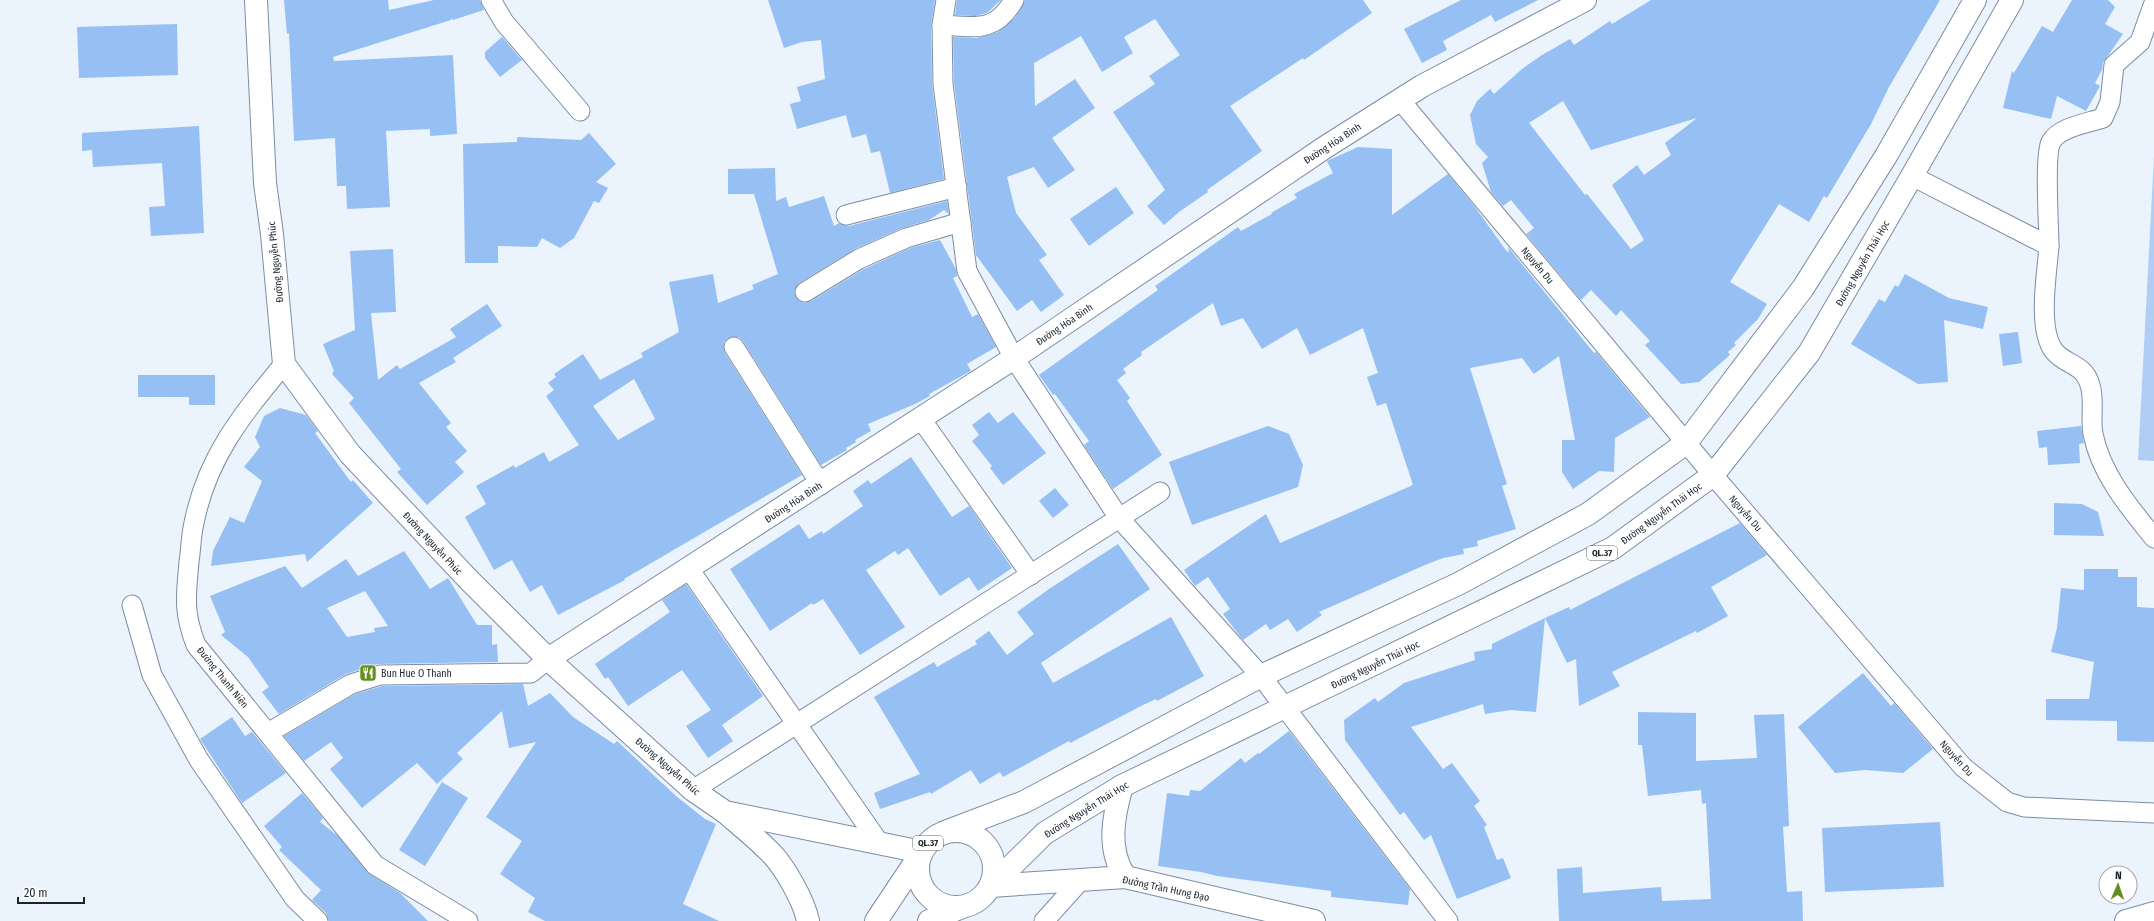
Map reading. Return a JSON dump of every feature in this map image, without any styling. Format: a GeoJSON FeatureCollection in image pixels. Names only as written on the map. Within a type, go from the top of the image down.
{"type":"FeatureCollection","features":[{"type":"Feature","properties":{"kind":"main road","name":"Đường Nguyễn Phúc"},"geometry":{"type":"LineString","coordinates":[[256,0],[265,183],[272,234],[284,364],[350,454],[468,579],[548,659],[693,790],[725,812],[922,852]]}},
{"type":"Feature","properties":{"kind":"main road","name":"Đường Hòa Bình"},"geometry":{"type":"LineString","coordinates":[[548,659],[821,485],[1014,358],[1327,146],[1422,86],[1585,0]]}},
{"type":"Feature","properties":{"kind":"main road","name":"QL.37"},"geometry":{"type":"LineString","coordinates":[[945,832],[958,831],[970,834],[981,840],[989,850],[993,861],[994,874],[991,886],[984,896],[973,903],[962,907],[950,907],[938,903],[928,896],[918,875],[918,863],[922,852],[928,843],[945,832],[1024,802],[1261,676],[1458,584],[1581,517],[1686,443],[1804,288],[1886,156],[1975,0]]}},
{"type":"Feature","properties":{"kind":"main road","name":"Đường Nguyễn Thái Học"},"geometry":{"type":"LineString","coordinates":[[991,886],[1046,833],[1122,786],[1286,708],[1613,548],[1713,475],[1809,353],[2012,0]]}},
{"type":"Feature","properties":{"kind":"main road"},"geometry":{"type":"LineString","coordinates":[[1122,786],[1115,811],[1112,834],[1117,861],[1125,877]]}},
{"type":"Feature","properties":{"kind":"main road"},"geometry":{"type":"LineString","coordinates":[[725,812],[771,852],[792,883],[806,909],[808,921]]}},
{"type":"Feature","properties":{"kind":"main road"},"geometry":{"type":"LineString","coordinates":[[876,921],[922,852]]}},
{"type":"Feature","properties":{"kind":"main road","name":"Đường Trần Hưng Đạo"},"geometry":{"type":"LineString","coordinates":[[991,886],[1125,877],[1314,921]]}},
{"type":"Feature","properties":{"kind":"main road"},"geometry":{"type":"LineString","coordinates":[[929,921],[962,907]]}},
{"type":"Feature","properties":{"kind":"main road"},"geometry":{"type":"LineString","coordinates":[[2126,921],[2154,912]]}},
{"type":"Feature","properties":{"kind":"street"},"geometry":{"type":"LineString","coordinates":[[491,0],[504,22],[580,111]]}},
{"type":"Feature","properties":{"kind":"street"},"geometry":{"type":"LineString","coordinates":[[946,0],[942,25],[943,84],[967,271],[1014,358],[1119,518],[1261,676],[1448,921]]}},
{"type":"Feature","properties":{"kind":"street"},"geometry":{"type":"LineString","coordinates":[[942,25],[979,27],[997,22],[1014,0]]}},
{"type":"Feature","properties":{"kind":"street"},"geometry":{"type":"LineString","coordinates":[[2154,4],[2140,42],[2114,65],[2110,102],[2103,118],[2062,132],[2051,142],[2048,160],[2049,246],[2045,321],[2049,342],[2062,358],[2084,371],[2091,386],[2093,434],[2105,470],[2131,510],[2154,538]]}},
{"type":"Feature","properties":{"kind":"street","name":"Nguyễn Du"},"geometry":{"type":"LineString","coordinates":[[1400,100],[1713,475],[1963,767],[1987,789],[2007,802],[2024,807],[2154,813]]}},
{"type":"Feature","properties":{"kind":"street"},"geometry":{"type":"LineString","coordinates":[[1912,176],[2049,246]]}},
{"type":"Feature","properties":{"kind":"street"},"geometry":{"type":"LineString","coordinates":[[846,215],[957,187]]}},
{"type":"Feature","properties":{"kind":"street"},"geometry":{"type":"LineString","coordinates":[[805,292],[859,259],[906,238],[961,222]]}},
{"type":"Feature","properties":{"kind":"street"},"geometry":{"type":"LineString","coordinates":[[734,347],[821,485]]}},
{"type":"Feature","properties":{"kind":"street","name":"Đường Thanh Niên"},"geometry":{"type":"LineString","coordinates":[[284,364],[227,436],[208,475],[194,523],[185,601],[188,624],[196,644],[375,865],[468,921]]}},
{"type":"Feature","properties":{"kind":"street"},"geometry":{"type":"LineString","coordinates":[[921,419],[1031,575]]}},
{"type":"Feature","properties":{"kind":"street"},"geometry":{"type":"LineString","coordinates":[[693,790],[1160,492]]}},
{"type":"Feature","properties":{"kind":"street"},"geometry":{"type":"LineString","coordinates":[[689,569],[880,844]]}},
{"type":"Feature","properties":{"kind":"street"},"geometry":{"type":"LineString","coordinates":[[132,605],[152,675],[199,760],[295,899],[318,921]]}},
{"type":"Feature","properties":{"kind":"street"},"geometry":{"type":"LineString","coordinates":[[268,733],[351,684],[380,675],[531,673],[548,659]]}},
{"type":"Feature","properties":{"kind":"street"},"geometry":{"type":"LineString","coordinates":[[1044,921],[1081,880]]}},
{"type":"Feature","properties":{"kind":"shaded area"},"geometry":{"type":"Polygon","coordinates":[[[2154,156],[2154,461],[2138,460],[2154,156]]]}},
{"type":"Feature","properties":{"kind":"building"},"geometry":{"type":"Polygon","coordinates":[[[284,0],[388,0],[389,10],[434,0],[480,0],[484,10],[453,20],[451,18],[451,20],[333,57],[334,61],[453,55],[457,134],[430,136],[430,129],[386,131],[390,207],[347,209],[346,186],[337,186],[335,138],[294,141],[289,33],[287,34],[284,0]]]}},
{"type":"Feature","properties":{"kind":"building"},"geometry":{"type":"Polygon","coordinates":[[[768,0],[935,0],[931,25],[932,84],[944,179],[890,193],[880,151],[871,153],[866,134],[852,138],[846,115],[797,129],[790,104],[801,101],[797,87],[825,79],[821,40],[802,42],[784,48],[768,0]]]}},
{"type":"Feature","properties":{"kind":"building"},"geometry":{"type":"Polygon","coordinates":[[[957,0],[1001,0],[987,13],[974,16],[955,15],[957,0]]]}},
{"type":"Feature","properties":{"kind":"building"},"geometry":{"type":"Polygon","coordinates":[[[1025,0],[1363,0],[1372,13],[1304,60],[1303,58],[1230,106],[1262,151],[1207,190],[1208,192],[1179,212],[1164,225],[1147,206],[1165,190],[1113,112],[1155,84],[1149,76],[1180,55],[1155,19],[1124,37],[1133,53],[1102,72],[1081,36],[1034,63],[1035,106],[1075,79],[1095,108],[1052,138],[1075,170],[1048,188],[1034,167],[1007,177],[1016,213],[1047,255],[1039,260],[1064,295],[1041,312],[1032,300],[1017,311],[976,255],[954,83],[953,37],[976,38],[998,32],[1015,18],[1025,0]]]}},
{"type":"Feature","properties":{"kind":"building"},"geometry":{"type":"Polygon","coordinates":[[[1461,0],[1538,0],[1495,22],[1491,15],[1443,41],[1447,50],[1422,63],[1404,29],[1461,0]]]}},
{"type":"Feature","properties":{"kind":"building"},"geometry":{"type":"Polygon","coordinates":[[[1651,0],[1940,0],[1889,87],[1871,124],[1827,198],[1824,196],[1809,222],[1779,204],[1730,282],[1767,304],[1758,319],[1734,343],[1736,345],[1728,352],[1730,355],[1699,382],[1681,384],[1645,345],[1650,341],[1621,310],[1616,316],[1591,290],[1581,300],[1526,234],[1534,228],[1511,200],[1503,206],[1491,192],[1482,163],[1488,157],[1476,144],[1470,115],[1477,101],[1490,89],[1494,94],[1522,69],[1542,55],[1570,39],[1574,45],[1610,21],[1612,24],[1651,0]],[[1563,101],[1529,123],[1585,195],[1587,194],[1631,249],[1644,240],[1612,185],[1637,165],[1644,175],[1671,155],[1665,143],[1697,118],[1591,150],[1563,101]]]}},
{"type":"Feature","properties":{"kind":"building"},"geometry":{"type":"Polygon","coordinates":[[[2072,0],[2108,0],[2115,7],[2105,24],[2123,34],[2103,63],[2102,70],[2095,83],[2100,86],[2086,111],[2057,96],[2051,119],[2003,108],[2012,71],[2014,73],[2042,26],[2053,32],[2072,0]]]}},
{"type":"Feature","properties":{"kind":"building"},"geometry":{"type":"Polygon","coordinates":[[[177,24],[178,75],[79,78],[77,27],[177,24]]]}},
{"type":"Feature","properties":{"kind":"building"},"geometry":{"type":"Polygon","coordinates":[[[502,37],[522,60],[500,77],[485,58],[485,52],[502,37]]]}},
{"type":"Feature","properties":{"kind":"building"},"geometry":{"type":"Polygon","coordinates":[[[199,126],[204,233],[151,236],[149,207],[165,206],[162,163],[93,167],[92,150],[82,151],[82,133],[199,126]]]}},
{"type":"Feature","properties":{"kind":"building"},"geometry":{"type":"Polygon","coordinates":[[[589,133],[616,164],[596,182],[608,188],[599,203],[594,201],[574,238],[560,248],[542,238],[537,247],[498,246],[498,263],[465,263],[463,144],[517,142],[517,137],[581,140],[589,133]]]}},
{"type":"Feature","properties":{"kind":"building"},"geometry":{"type":"Polygon","coordinates":[[[1358,147],[1392,149],[1392,215],[1448,174],[1475,207],[1505,249],[1509,253],[1508,247],[1594,353],[1596,352],[1650,417],[1615,438],[1614,472],[1599,471],[1573,489],[1562,472],[1562,440],[1575,440],[1559,356],[1534,374],[1522,358],[1470,368],[1507,484],[1502,486],[1516,529],[1477,541],[1478,546],[1463,549],[1464,554],[1443,558],[1425,565],[1319,612],[1322,615],[1297,632],[1288,619],[1270,630],[1266,624],[1243,640],[1223,614],[1230,609],[1208,577],[1195,586],[1184,570],[1266,514],[1280,543],[1413,485],[1386,403],[1377,406],[1367,377],[1378,373],[1363,328],[1310,355],[1297,328],[1262,349],[1243,318],[1221,326],[1213,303],[1141,352],[1142,355],[1123,369],[1126,373],[1117,380],[1130,398],[1127,401],[1162,455],[1113,489],[1084,445],[1089,441],[1055,394],[1053,395],[1039,375],[1158,290],[1155,286],[1238,227],[1241,231],[1272,214],[1271,213],[1297,198],[1294,194],[1333,173],[1327,161],[1358,147]]]}},
{"type":"Feature","properties":{"kind":"building"},"geometry":{"type":"Polygon","coordinates":[[[775,168],[776,201],[786,197],[789,207],[824,196],[834,226],[839,223],[849,226],[947,201],[949,214],[944,210],[929,220],[902,228],[855,249],[799,283],[794,292],[799,301],[805,303],[811,301],[864,269],[910,248],[940,240],[956,269],[957,276],[953,278],[972,317],[978,314],[996,347],[967,364],[971,371],[929,394],[930,396],[868,424],[871,431],[855,440],[856,442],[846,448],[847,450],[821,465],[743,341],[739,337],[728,338],[724,342],[725,353],[802,475],[624,579],[625,580],[558,615],[542,585],[530,592],[512,560],[494,570],[465,517],[486,504],[476,486],[514,465],[515,468],[544,452],[549,462],[579,445],[546,396],[554,390],[548,383],[556,377],[554,374],[583,354],[600,380],[643,357],[641,353],[679,332],[669,282],[713,274],[718,303],[754,289],[752,285],[778,274],[754,194],[728,194],[728,169],[775,168]],[[634,379],[593,406],[618,440],[655,419],[634,379]]]}},
{"type":"Feature","properties":{"kind":"building"},"geometry":{"type":"Polygon","coordinates":[[[1116,187],[1134,213],[1089,246],[1070,219],[1116,187]]]}},
{"type":"Feature","properties":{"kind":"building"},"geometry":{"type":"Polygon","coordinates":[[[393,249],[396,312],[371,313],[378,380],[397,365],[400,369],[456,337],[450,329],[487,304],[502,326],[453,358],[456,362],[419,383],[451,423],[446,427],[467,451],[455,462],[464,472],[427,505],[397,472],[401,469],[349,403],[354,398],[332,374],[334,371],[323,344],[355,330],[350,251],[393,249]]]}},
{"type":"Feature","properties":{"kind":"building"},"geometry":{"type":"Polygon","coordinates":[[[1905,274],[1949,298],[1988,307],[1983,329],[1944,320],[1948,382],[1918,384],[1851,344],[1879,299],[1885,302],[1895,285],[1898,287],[1905,274]]]}},
{"type":"Feature","properties":{"kind":"building"},"geometry":{"type":"Polygon","coordinates":[[[2018,332],[2022,363],[2003,366],[1999,334],[2018,332]]]}},
{"type":"Feature","properties":{"kind":"building"},"geometry":{"type":"Polygon","coordinates":[[[138,375],[215,375],[215,405],[189,405],[189,397],[138,397],[138,375]]]}},
{"type":"Feature","properties":{"kind":"building"},"geometry":{"type":"Polygon","coordinates":[[[280,408],[306,415],[318,431],[315,433],[351,482],[353,480],[373,503],[307,562],[305,554],[211,566],[213,551],[230,517],[244,523],[262,481],[244,467],[260,447],[255,437],[264,416],[280,408]]]}},
{"type":"Feature","properties":{"kind":"building"},"geometry":{"type":"Polygon","coordinates":[[[989,412],[998,423],[1013,412],[1046,453],[1003,485],[990,468],[992,466],[972,441],[979,435],[972,425],[989,412]]]}},
{"type":"Feature","properties":{"kind":"building"},"geometry":{"type":"Polygon","coordinates":[[[1268,426],[1289,434],[1303,465],[1298,487],[1192,525],[1169,462],[1268,426]]]}},
{"type":"Feature","properties":{"kind":"building"},"geometry":{"type":"Polygon","coordinates":[[[2081,426],[2084,443],[2079,444],[2080,463],[2048,465],[2047,447],[2039,448],[2037,431],[2081,426]]]}},
{"type":"Feature","properties":{"kind":"building"},"geometry":{"type":"Polygon","coordinates":[[[911,457],[952,517],[969,506],[1012,568],[978,591],[969,577],[940,596],[908,548],[898,555],[895,551],[866,570],[905,627],[860,655],[823,599],[813,605],[812,603],[770,631],[730,569],[799,524],[809,539],[822,531],[823,534],[863,506],[853,491],[868,480],[871,484],[911,457]]]}},
{"type":"Feature","properties":{"kind":"building"},"geometry":{"type":"Polygon","coordinates":[[[1055,488],[1069,505],[1053,518],[1039,501],[1055,488]]]}},
{"type":"Feature","properties":{"kind":"building"},"geometry":{"type":"Polygon","coordinates":[[[2054,503],[2082,504],[2098,512],[2104,536],[2054,535],[2054,503]]]}},
{"type":"Feature","properties":{"kind":"building"},"geometry":{"type":"Polygon","coordinates":[[[1740,523],[1767,555],[1711,587],[1728,616],[1697,633],[1696,631],[1612,672],[1620,686],[1579,706],[1576,659],[1567,663],[1545,618],[1569,607],[1570,610],[1740,523]]]}},
{"type":"Feature","properties":{"kind":"building"},"geometry":{"type":"Polygon","coordinates":[[[1118,544],[1150,589],[1041,663],[1053,683],[1171,617],[1204,676],[1157,701],[1156,699],[1143,705],[1070,743],[1069,741],[1003,777],[1000,772],[980,784],[971,770],[931,794],[930,792],[880,809],[874,793],[920,774],[874,697],[934,662],[937,667],[977,644],[975,641],[989,631],[1007,655],[1034,634],[1017,612],[1049,589],[1118,544]]]}},
{"type":"Feature","properties":{"kind":"building"},"geometry":{"type":"Polygon","coordinates":[[[404,551],[430,589],[448,578],[477,625],[492,625],[492,645],[497,644],[498,662],[377,664],[346,674],[279,714],[262,692],[269,687],[248,657],[221,635],[225,632],[210,596],[285,566],[302,588],[346,559],[358,576],[404,551]],[[365,591],[327,608],[347,637],[375,632],[374,628],[388,626],[365,591]]]}},
{"type":"Feature","properties":{"kind":"building"},"geometry":{"type":"Polygon","coordinates":[[[2084,569],[2118,569],[2118,577],[2137,577],[2137,607],[2154,608],[2154,742],[2117,741],[2117,721],[2046,720],[2046,699],[2089,699],[2094,662],[2051,652],[2057,628],[2061,588],[2084,590],[2084,569]]]}},
{"type":"Feature","properties":{"kind":"building"},"geometry":{"type":"Polygon","coordinates":[[[686,584],[763,696],[722,725],[733,741],[708,758],[686,726],[711,710],[682,670],[628,706],[608,677],[605,679],[595,664],[670,612],[662,600],[686,584]]]}},
{"type":"Feature","properties":{"kind":"building"},"geometry":{"type":"Polygon","coordinates":[[[1545,618],[1536,712],[1511,710],[1485,714],[1483,704],[1411,727],[1443,769],[1452,763],[1480,801],[1474,806],[1487,825],[1484,827],[1497,860],[1503,858],[1511,878],[1457,899],[1431,835],[1424,840],[1404,812],[1400,815],[1345,740],[1344,720],[1375,698],[1378,702],[1404,683],[1475,660],[1474,652],[1492,649],[1492,644],[1545,618]]]}},
{"type":"Feature","properties":{"kind":"building"},"geometry":{"type":"Polygon","coordinates":[[[1863,673],[1891,706],[1894,703],[1933,749],[1903,773],[1865,770],[1835,773],[1798,727],[1863,673]]]}},
{"type":"Feature","properties":{"kind":"building"},"geometry":{"type":"Polygon","coordinates":[[[523,684],[528,706],[550,693],[573,717],[614,744],[617,741],[676,796],[705,819],[716,824],[683,904],[719,921],[545,921],[528,912],[535,898],[500,874],[522,841],[486,817],[536,742],[509,748],[502,711],[457,753],[463,759],[437,784],[417,763],[362,808],[330,769],[343,758],[331,742],[304,761],[284,736],[355,694],[382,686],[523,684]]]}},
{"type":"Feature","properties":{"kind":"building"},"geometry":{"type":"Polygon","coordinates":[[[1638,712],[1696,713],[1696,761],[1757,758],[1754,715],[1784,714],[1789,826],[1783,827],[1787,892],[1802,891],[1803,921],[1559,921],[1557,869],[1582,867],[1583,893],[1661,887],[1662,901],[1711,899],[1706,803],[1702,804],[1701,790],[1648,796],[1642,745],[1638,745],[1638,712]]]}},
{"type":"Feature","properties":{"kind":"building"},"geometry":{"type":"Polygon","coordinates":[[[232,717],[245,736],[252,732],[286,773],[242,803],[200,739],[232,717]]]}},
{"type":"Feature","properties":{"kind":"building"},"geometry":{"type":"Polygon","coordinates":[[[1289,731],[1410,889],[1408,905],[1331,897],[1331,891],[1217,876],[1201,872],[1158,866],[1167,793],[1189,796],[1190,790],[1200,791],[1241,758],[1245,763],[1289,731]]]}},
{"type":"Feature","properties":{"kind":"building"},"geometry":{"type":"Polygon","coordinates":[[[442,782],[468,798],[425,866],[399,850],[442,782]]]}},
{"type":"Feature","properties":{"kind":"building"},"geometry":{"type":"Polygon","coordinates":[[[302,793],[323,818],[320,822],[338,836],[367,872],[400,893],[428,921],[329,921],[326,913],[312,900],[321,890],[279,850],[282,847],[264,826],[302,793]]]}},
{"type":"Feature","properties":{"kind":"building"},"geometry":{"type":"Polygon","coordinates":[[[1940,822],[1944,887],[1825,892],[1822,828],[1940,822]]]}},
{"type":"Feature","properties":{"kind":"place","name":"Bun Hue O Thanh"},"geometry":{"type":"Point","coordinates":[368,673]}}]}
